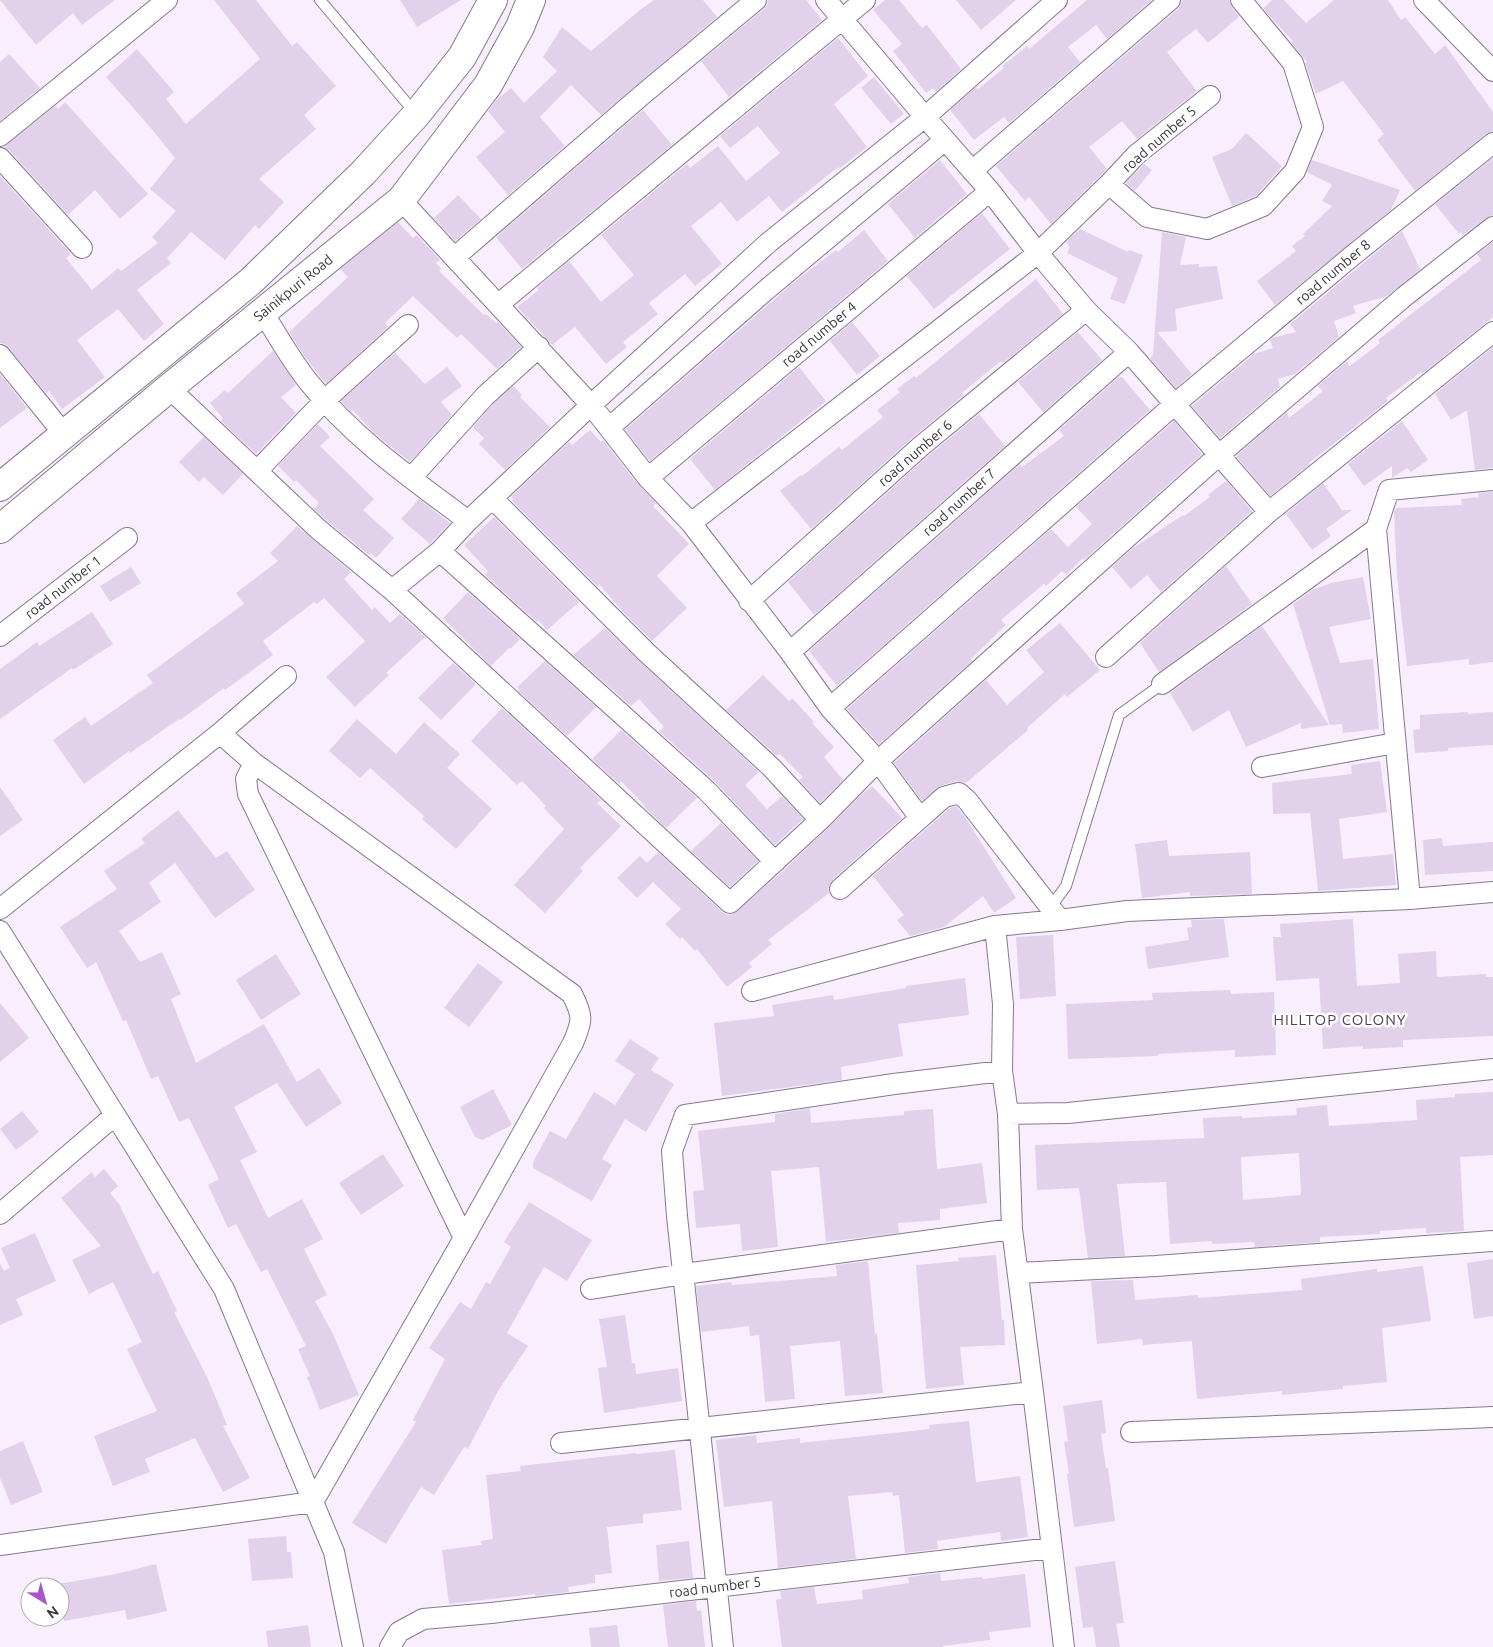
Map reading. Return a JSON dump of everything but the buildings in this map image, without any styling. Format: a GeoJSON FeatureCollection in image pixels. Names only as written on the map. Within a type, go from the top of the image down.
{"type":"FeatureCollection","features":[{"type":"Feature","properties":{"kind":"main road","name":"Sainikpuri Road"},"geometry":{"type":"LineString","coordinates":[[0,529],[169,388],[401,200],[488,85],[520,26],[531,0]]}},
{"type":"Feature","properties":{"kind":"main road"},"geometry":{"type":"LineString","coordinates":[[0,487],[251,281],[363,173],[416,115],[462,56],[489,3]]}},
{"type":"Feature","properties":{"kind":"street"},"geometry":{"type":"LineString","coordinates":[[0,136],[168,0]]}},
{"type":"Feature","properties":{"kind":"street"},"geometry":{"type":"LineString","coordinates":[[456,257],[642,95],[756,0]]}},
{"type":"Feature","properties":{"kind":"street"},"geometry":{"type":"LineString","coordinates":[[826,0],[990,191],[1038,253],[1086,310],[1129,352],[1269,512]]}},
{"type":"Feature","properties":{"kind":"street"},"geometry":{"type":"LineString","coordinates":[[499,304],[866,0]]}},
{"type":"Feature","properties":{"kind":"street"},"geometry":{"type":"LineString","coordinates":[[392,590],[440,550],[468,521],[591,405],[768,243],[925,117],[1057,0]]}},
{"type":"Feature","properties":{"kind":"street"},"geometry":{"type":"LineString","coordinates":[[972,171],[1170,0]]}},
{"type":"Feature","properties":{"kind":"street","name":"road number 5"},"geometry":{"type":"LineString","coordinates":[[1109,184],[1148,217],[1207,229],[1263,206],[1296,171],[1313,127],[1293,63],[1241,0]]}},
{"type":"Feature","properties":{"kind":"street"},"geometry":{"type":"LineString","coordinates":[[1424,0],[1493,71]]}},
{"type":"Feature","properties":{"kind":"street","name":"road number 5"},"geometry":{"type":"LineString","coordinates":[[690,523],[1038,253],[1137,154],[1210,96]]}},
{"type":"Feature","properties":{"kind":"street"},"geometry":{"type":"LineString","coordinates":[[609,428],[766,290],[945,140]]}},
{"type":"Feature","properties":{"kind":"street","name":"road number 8"},"geometry":{"type":"LineString","coordinates":[[830,708],[1176,404],[1352,256],[1493,143]]}},
{"type":"Feature","properties":{"kind":"street"},"geometry":{"type":"LineString","coordinates":[[0,158],[82,248]]}},
{"type":"Feature","properties":{"kind":"street","name":"road number 4"},"geometry":{"type":"LineString","coordinates":[[648,478],[990,191]]}},
{"type":"Feature","properties":{"kind":"street"},"geometry":{"type":"LineString","coordinates":[[401,200],[456,257],[591,405],[648,478],[690,523],[790,652],[830,708],[878,761],[920,818]]}},
{"type":"Feature","properties":{"kind":"street"},"geometry":{"type":"LineString","coordinates":[[169,388],[318,529],[392,590],[730,903],[820,820],[878,761],[1219,455],[1405,296],[1493,227]]}},
{"type":"Feature","properties":{"kind":"street","name":"road number 6"},"geometry":{"type":"LineString","coordinates":[[749,601],[920,447],[1086,310]]}},
{"type":"Feature","properties":{"kind":"street"},"geometry":{"type":"LineString","coordinates":[[263,313],[310,384],[324,401],[384,458],[468,521]]}},
{"type":"Feature","properties":{"kind":"street"},"geometry":{"type":"LineString","coordinates":[[257,471],[324,401],[408,325]]}},
{"type":"Feature","properties":{"kind":"street"},"geometry":{"type":"LineString","coordinates":[[1106,657],[1269,512],[1493,332]]}},
{"type":"Feature","properties":{"kind":"street"},"geometry":{"type":"LineString","coordinates":[[411,478],[485,396],[538,347]]}},
{"type":"Feature","properties":{"kind":"street","name":"road number 7"},"geometry":{"type":"LineString","coordinates":[[790,652],[1129,352]]}},
{"type":"Feature","properties":{"kind":"street"},"geometry":{"type":"LineString","coordinates":[[0,355],[64,434]]}},
{"type":"Feature","properties":{"kind":"street"},"geometry":{"type":"LineString","coordinates":[[1410,899],[1376,529],[1389,490],[1493,480]]}},
{"type":"Feature","properties":{"kind":"street"},"geometry":{"type":"LineString","coordinates":[[492,498],[646,652],[771,767],[820,820]]}},
{"type":"Feature","properties":{"kind":"street"},"geometry":{"type":"LineString","coordinates":[[1162,684],[1376,529]]}},
{"type":"Feature","properties":{"kind":"street","name":"road number 1"},"geometry":{"type":"LineString","coordinates":[[0,636],[127,538]]}},
{"type":"Feature","properties":{"kind":"street"},"geometry":{"type":"LineString","coordinates":[[440,550],[706,790],[774,862]]}},
{"type":"Feature","properties":{"kind":"street"},"geometry":{"type":"LineString","coordinates":[[0,909],[220,733],[286,676]]}},
{"type":"Feature","properties":{"kind":"street"},"geometry":{"type":"LineString","coordinates":[[220,733],[254,763],[572,994],[580,1011],[581,1026],[573,1043],[313,1502]]}},
{"type":"Feature","properties":{"kind":"street"},"geometry":{"type":"LineString","coordinates":[[1262,767],[1395,743]]}},
{"type":"Feature","properties":{"kind":"street"},"geometry":{"type":"LineString","coordinates":[[254,763],[246,779],[248,794],[464,1238]]}},
{"type":"Feature","properties":{"kind":"street"},"geometry":{"type":"LineString","coordinates":[[840,889],[944,797],[959,792],[1055,914]]}},
{"type":"Feature","properties":{"kind":"street"},"geometry":{"type":"LineString","coordinates":[[752,991],[995,926],[1055,914],[1410,899],[1493,892]]}},
{"type":"Feature","properties":{"kind":"street"},"geometry":{"type":"LineString","coordinates":[[995,926],[1003,1004],[1002,1071],[1008,1114],[1012,1229],[1034,1392],[1064,1647]]}},
{"type":"Feature","properties":{"kind":"street"},"geometry":{"type":"LineString","coordinates":[[0,931],[224,1289],[334,1552],[353,1647]]}},
{"type":"Feature","properties":{"kind":"street"},"geometry":{"type":"LineString","coordinates":[[1008,1114],[1068,1113],[1493,1070]]}},
{"type":"Feature","properties":{"kind":"street"},"geometry":{"type":"LineString","coordinates":[[723,1647],[677,1216],[672,1151],[685,1115],[894,1084],[1002,1071]]}},
{"type":"Feature","properties":{"kind":"street"},"geometry":{"type":"LineString","coordinates":[[0,1214],[114,1116]]}},
{"type":"Feature","properties":{"kind":"street"},"geometry":{"type":"LineString","coordinates":[[591,1289],[684,1274],[1012,1229]]}},
{"type":"Feature","properties":{"kind":"street"},"geometry":{"type":"LineString","coordinates":[[1018,1273],[1156,1266],[1493,1241]]}},
{"type":"Feature","properties":{"kind":"street"},"geometry":{"type":"LineString","coordinates":[[562,1442],[1034,1392]]}},
{"type":"Feature","properties":{"kind":"street"},"geometry":{"type":"LineString","coordinates":[[1131,1432],[1493,1417]]}},
{"type":"Feature","properties":{"kind":"street"},"geometry":{"type":"LineString","coordinates":[[0,1545],[313,1502]]}},
{"type":"Feature","properties":{"kind":"street","name":"road number 5"},"geometry":{"type":"LineString","coordinates":[[390,1647],[399,1632],[423,1619],[491,1613],[1051,1548]]}},
{"type":"Feature","properties":{"kind":"lane"},"geometry":{"type":"LineString","coordinates":[[320,0],[416,115]]}},
{"type":"Feature","properties":{"kind":"lane"},"geometry":{"type":"LineString","coordinates":[[1055,914],[1066,886],[1119,715],[1162,684]]}},
{"type":"Feature","properties":{"kind":"district","name":"HILLTOP COLONY"},"geometry":{"type":"Point","coordinates":[1340,1019]}}]}
